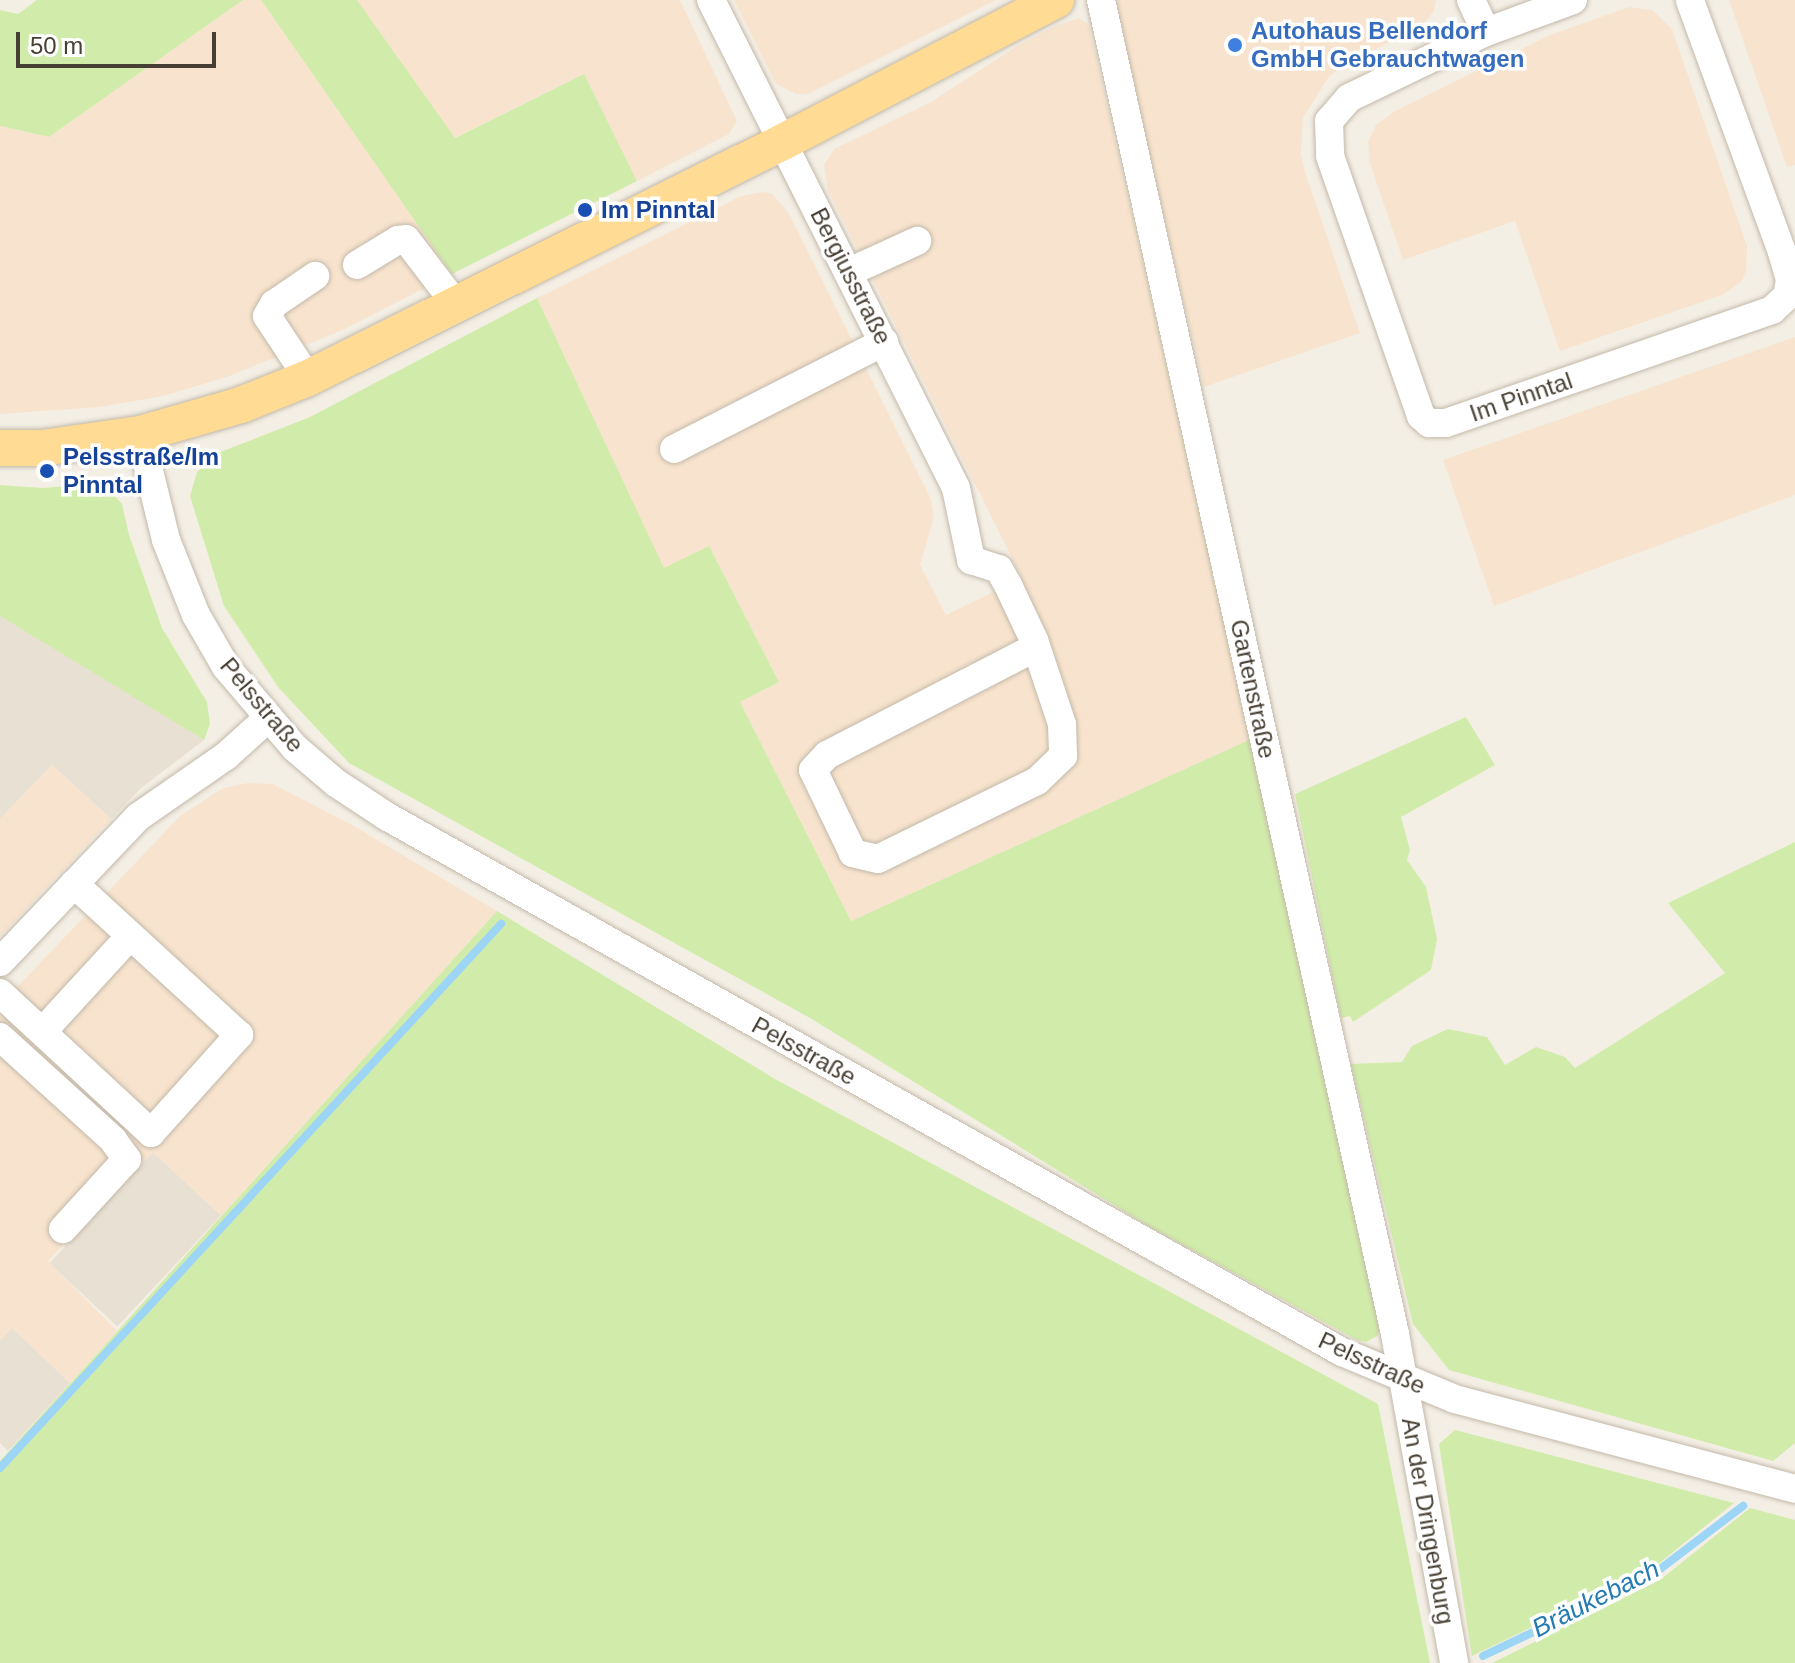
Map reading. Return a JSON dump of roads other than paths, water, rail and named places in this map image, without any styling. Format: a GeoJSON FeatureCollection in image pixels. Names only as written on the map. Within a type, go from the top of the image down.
{"type":"FeatureCollection","features":[{"type":"Feature","properties":{"kind":"main road"},"geometry":{"type":"LineString","coordinates":[[0,448],[42,448],[140,434],[241,405],[308,378],[783,142],[1056,0]]}},
{"type":"Feature","properties":{"kind":"street","name":"Bergiusstraße"},"geometry":{"type":"LineString","coordinates":[[711,0],[956,488],[971,560],[999,569],[1036,647]]}},
{"type":"Feature","properties":{"kind":"street","name":"Gartenstraße"},"geometry":{"type":"LineString","coordinates":[[1101,0],[1375,1245],[1401,1379]]}},
{"type":"Feature","properties":{"kind":"street"},"geometry":{"type":"LineString","coordinates":[[1471,0],[1486,32]]}},
{"type":"Feature","properties":{"kind":"street","name":"Im Pinntal"},"geometry":{"type":"LineString","coordinates":[[1573,0],[1486,32],[1349,98],[1329,121],[1330,156],[1421,416],[1429,423],[1446,423],[1772,310],[1787,296],[1790,280],[1782,252],[1690,0]]}},
{"type":"Feature","properties":{"kind":"street"},"geometry":{"type":"LineString","coordinates":[[357,265],[398,240],[406,239],[457,306]]}},
{"type":"Feature","properties":{"kind":"street"},"geometry":{"type":"LineString","coordinates":[[849,272],[917,241]]}},
{"type":"Feature","properties":{"kind":"street"},"geometry":{"type":"LineString","coordinates":[[308,378],[267,316],[274,304],[315,276]]}},
{"type":"Feature","properties":{"kind":"street"},"geometry":{"type":"LineString","coordinates":[[674,449],[884,342]]}},
{"type":"Feature","properties":{"kind":"street","name":"Pelsstraße"},"geometry":{"type":"LineString","coordinates":[[140,434],[166,540],[196,615],[226,667],[267,719],[336,783],[386,816],[1342,1352],[1455,1399],[1795,1489]]}},
{"type":"Feature","properties":{"kind":"street"},"geometry":{"type":"LineString","coordinates":[[1036,647],[1062,724],[1063,756],[1037,781],[878,859],[853,853],[813,770],[827,755],[1036,647]]}},
{"type":"Feature","properties":{"kind":"street"},"geometry":{"type":"LineString","coordinates":[[0,962],[138,817],[226,756],[267,719]]}},
{"type":"Feature","properties":{"kind":"street"},"geometry":{"type":"LineString","coordinates":[[0,993],[151,1133],[239,1035],[74,884]]}},
{"type":"Feature","properties":{"kind":"street"},"geometry":{"type":"LineString","coordinates":[[43,1031],[129,937]]}},
{"type":"Feature","properties":{"kind":"street"},"geometry":{"type":"LineString","coordinates":[[0,1037],[113,1140],[127,1159],[63,1229]]}},
{"type":"Feature","properties":{"kind":"street","name":"An der Dringenburg"},"geometry":{"type":"LineString","coordinates":[[1401,1379],[1454,1663]]}},
{"type":"Feature","properties":{"kind":"waterway"},"geometry":{"type":"LineString","coordinates":[[0,1468],[501,924]]}},
{"type":"Feature","properties":{"kind":"waterway","name":"Bräukebach"},"geometry":{"type":"LineString","coordinates":[[1483,1656],[1651,1576],[1743,1506]]}},
{"type":"Feature","properties":{"kind":"place","name":"Autohaus Bellendorf GmbH Gebrauchtwagen"},"geometry":{"type":"Point","coordinates":[1235,45]}},
{"type":"Feature","properties":{"kind":"place","name":"Im Pinntal"},"geometry":{"type":"Point","coordinates":[585,210]}},
{"type":"Feature","properties":{"kind":"place","name":"Pelsstraße/Im Pinntal"},"geometry":{"type":"Point","coordinates":[47,471]}}]}
